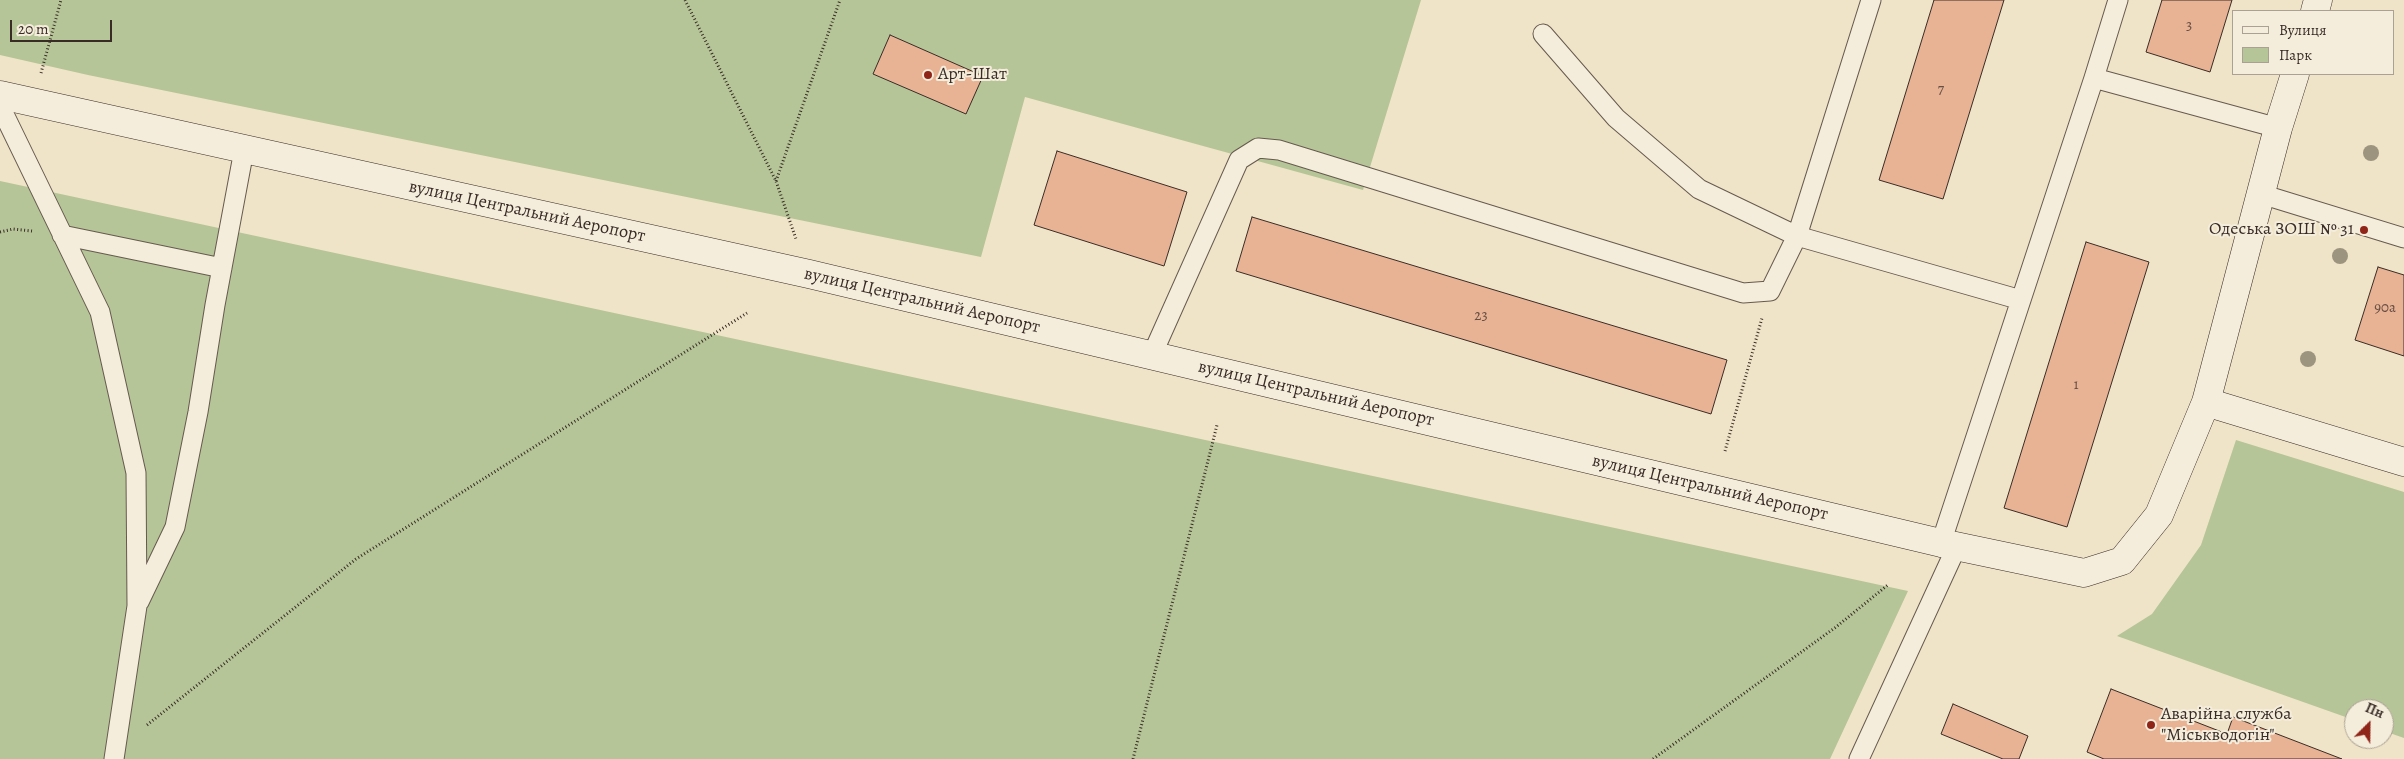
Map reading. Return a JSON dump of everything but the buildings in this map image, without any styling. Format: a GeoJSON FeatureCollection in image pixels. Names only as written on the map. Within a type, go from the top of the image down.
{"type":"FeatureCollection","features":[{"type":"Feature","properties":{"kind":"street","name":"вулиця Центральний Аеропорт"},"geometry":{"type":"LineString","coordinates":[[0,95],[809,274],[1949,545],[2084,573],[2122,560],[2159,515],[2206,402],[2278,128],[2295,75]]}},
{"type":"Feature","properties":{"kind":"street"},"geometry":{"type":"LineString","coordinates":[[2206,402],[2404,462]]}},
{"type":"Feature","properties":{"kind":"lane"},"geometry":{"type":"LineString","coordinates":[[1152,355],[1239,160],[1258,148],[1279,150],[1743,293],[1770,291],[1798,236],[1871,0]]}},
{"type":"Feature","properties":{"kind":"lane"},"geometry":{"type":"LineString","coordinates":[[1859,759],[1949,545],[2021,300],[2118,0]]}},
{"type":"Feature","properties":{"kind":"lane"},"geometry":{"type":"LineString","coordinates":[[1543,34],[1616,118],[1699,189],[1798,236],[2021,300]]}},
{"type":"Feature","properties":{"kind":"lane"},"geometry":{"type":"LineString","coordinates":[[2094,78],[2278,128]]}},
{"type":"Feature","properties":{"kind":"lane"},"geometry":{"type":"LineString","coordinates":[[0,106],[100,312],[136,474],[137,606],[114,754]]}},
{"type":"Feature","properties":{"kind":"lane"},"geometry":{"type":"LineString","coordinates":[[137,606],[175,527],[198,412],[244,150]]}},
{"type":"Feature","properties":{"kind":"lane"},"geometry":{"type":"LineString","coordinates":[[2261,194],[2404,238]]}},
{"type":"Feature","properties":{"kind":"lane"},"geometry":{"type":"LineString","coordinates":[[62,235],[222,268]]}},
{"type":"Feature","properties":{"kind":"path"},"geometry":{"type":"LineString","coordinates":[[33,102],[61,0]]}},
{"type":"Feature","properties":{"kind":"path"},"geometry":{"type":"LineString","coordinates":[[685,0],[776,181],[809,274]]}},
{"type":"Feature","properties":{"kind":"path"},"geometry":{"type":"LineString","coordinates":[[776,181],[840,0]]}},
{"type":"Feature","properties":{"kind":"path"},"geometry":{"type":"LineString","coordinates":[[1725,451],[1770,291]]}},
{"type":"Feature","properties":{"kind":"path"},"geometry":{"type":"LineString","coordinates":[[114,754],[356,559],[748,313]]}},
{"type":"Feature","properties":{"kind":"path"},"geometry":{"type":"LineString","coordinates":[[1133,759],[1217,425]]}},
{"type":"Feature","properties":{"kind":"path"},"geometry":{"type":"LineString","coordinates":[[1653,759],[1836,627],[1890,584]]}},
{"type":"Feature","properties":{"kind":"green space"},"geometry":{"type":"Polygon","coordinates":[[[0,0],[1421,0],[1363,190],[1025,97],[981,257],[88,75],[0,55],[0,0]]]}},
{"type":"Feature","properties":{"kind":"green space"},"geometry":{"type":"Polygon","coordinates":[[[0,181],[1908,591],[1830,759],[0,759],[0,181]]]}},
{"type":"Feature","properties":{"kind":"green space"},"geometry":{"type":"Polygon","coordinates":[[[2236,440],[2404,492],[2404,738],[2394,734],[2394,699],[2344,699],[2344,716],[2117,636],[2152,614],[2201,545],[2236,440]]]}},
{"type":"Feature","properties":{"kind":"place","name":"Арт-Шат"},"geometry":{"type":"Point","coordinates":[928,75]}},
{"type":"Feature","properties":{"kind":"place","name":"Одеська ЗОШ № 31"},"geometry":{"type":"Point","coordinates":[2364,230]}},
{"type":"Feature","properties":{"kind":"place","name":"Аварійна служба \"Міськводогін\""},"geometry":{"type":"Point","coordinates":[2151,725]}}]}
